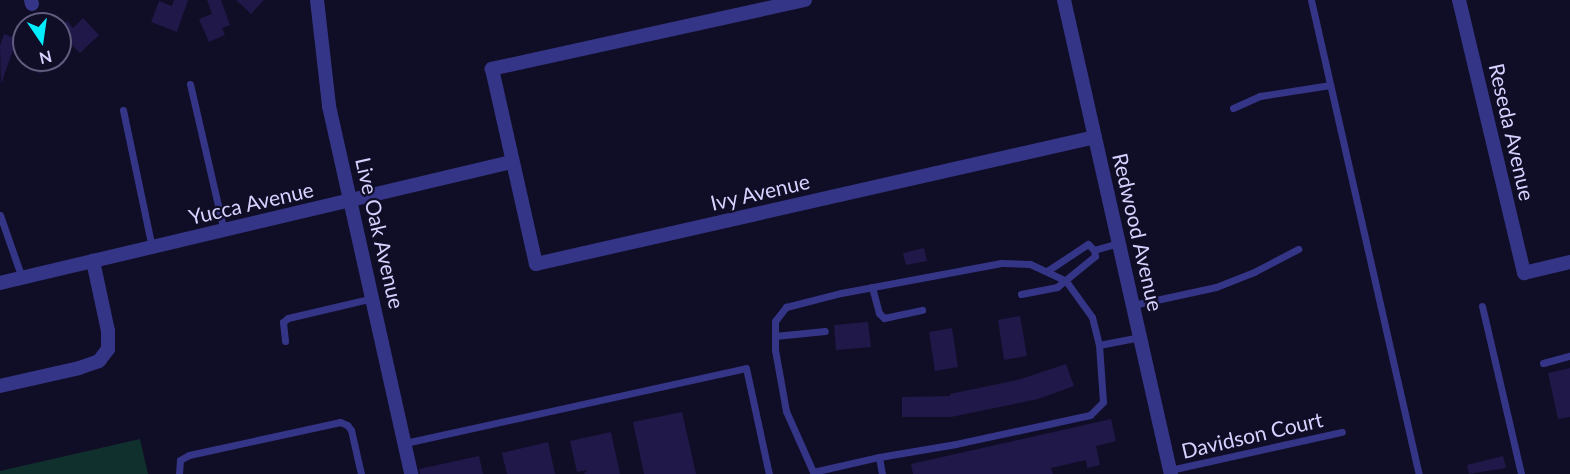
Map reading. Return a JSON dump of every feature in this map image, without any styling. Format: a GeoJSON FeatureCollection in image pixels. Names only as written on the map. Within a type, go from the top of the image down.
{"type":"FeatureCollection","features":[{"type":"Feature","properties":{"kind":"street","name":"Live Oak Avenue"},"geometry":{"type":"LineString","coordinates":[[317,0],[329,106],[411,474]]}},
{"type":"Feature","properties":{"kind":"street"},"geometry":{"type":"LineString","coordinates":[[511,162],[492,69],[805,0]]}},
{"type":"Feature","properties":{"kind":"street","name":"Redwood Avenue"},"geometry":{"type":"LineString","coordinates":[[1064,0],[1170,472]]}},
{"type":"Feature","properties":{"kind":"street","name":"Reseda Avenue"},"geometry":{"type":"LineString","coordinates":[[1459,0],[1524,273],[1570,262]]}},
{"type":"Feature","properties":{"kind":"street","name":"Ivy Avenue"},"geometry":{"type":"LineString","coordinates":[[511,162],[536,264],[1095,137]]}},
{"type":"Feature","properties":{"kind":"street","name":"Yucca Avenue"},"geometry":{"type":"LineString","coordinates":[[0,283],[511,162]]}},
{"type":"Feature","properties":{"kind":"street"},"geometry":{"type":"LineString","coordinates":[[0,386],[79,368],[99,361],[108,349],[108,331],[93,261]]}},
{"type":"Feature","properties":{"kind":"lane"},"geometry":{"type":"LineString","coordinates":[[1311,0],[1419,474]]}},
{"type":"Feature","properties":{"kind":"lane"},"geometry":{"type":"LineString","coordinates":[[190,84],[224,231]]}},
{"type":"Feature","properties":{"kind":"lane"},"geometry":{"type":"LineString","coordinates":[[1233,108],[1260,96],[1330,85]]}},
{"type":"Feature","properties":{"kind":"lane"},"geometry":{"type":"LineString","coordinates":[[123,110],[153,248]]}},
{"type":"Feature","properties":{"kind":"lane"},"geometry":{"type":"LineString","coordinates":[[0,215],[22,278]]}},
{"type":"Feature","properties":{"kind":"lane"},"geometry":{"type":"LineString","coordinates":[[1094,250],[1119,243]]}},
{"type":"Feature","properties":{"kind":"lane"},"geometry":{"type":"LineString","coordinates":[[1021,294],[1057,287],[1095,256],[1094,250],[1088,244],[1066,256],[1047,271]]}},
{"type":"Feature","properties":{"kind":"lane"},"geometry":{"type":"LineString","coordinates":[[1132,305],[1216,287],[1254,272],[1298,249]]}},
{"type":"Feature","properties":{"kind":"lane"},"geometry":{"type":"LineString","coordinates":[[1066,256],[1078,269]]}},
{"type":"Feature","properties":{"kind":"lane"},"geometry":{"type":"LineString","coordinates":[[1001,263],[1030,264],[1066,281],[1092,317],[1099,345],[1102,402],[1090,415],[956,444],[879,457],[813,473],[786,411],[775,336],[775,321],[786,307],[872,287],[1001,263]]}},
{"type":"Feature","properties":{"kind":"lane"},"geometry":{"type":"LineString","coordinates":[[872,287],[879,313],[884,318],[922,310]]}},
{"type":"Feature","properties":{"kind":"lane"},"geometry":{"type":"LineString","coordinates":[[285,341],[284,322],[288,318],[373,298]]}},
{"type":"Feature","properties":{"kind":"lane"},"geometry":{"type":"LineString","coordinates":[[1482,306],[1521,474]]}},
{"type":"Feature","properties":{"kind":"lane"},"geometry":{"type":"LineString","coordinates":[[775,336],[825,331]]}},
{"type":"Feature","properties":{"kind":"lane"},"geometry":{"type":"LineString","coordinates":[[1099,345],[1140,337]]}},
{"type":"Feature","properties":{"kind":"lane"},"geometry":{"type":"LineString","coordinates":[[1543,363],[1570,356]]}},
{"type":"Feature","properties":{"kind":"lane"},"geometry":{"type":"LineString","coordinates":[[405,443],[746,368],[769,474]]}},
{"type":"Feature","properties":{"kind":"lane"},"geometry":{"type":"LineString","coordinates":[[179,474],[180,460],[189,455],[340,422],[351,430],[361,474]]}},
{"type":"Feature","properties":{"kind":"lane","name":"Davidson Court"},"geometry":{"type":"LineString","coordinates":[[1170,472],[1342,432]]}},
{"type":"Feature","properties":{"kind":"lane"},"geometry":{"type":"LineString","coordinates":[[879,457],[882,474]]}},
{"type":"Feature","properties":{"kind":"green space"},"geometry":{"type":"Polygon","coordinates":[[[140,439],[148,474],[0,474],[0,471],[140,439]]]}},
{"type":"Feature","properties":{"kind":"building"},"geometry":{"type":"Polygon","coordinates":[[[174,0],[188,0],[177,32],[151,22],[159,1],[172,6],[174,0]]]}},
{"type":"Feature","properties":{"kind":"building"},"geometry":{"type":"Polygon","coordinates":[[[207,0],[221,0],[230,25],[222,28],[225,35],[209,42],[199,19],[212,14],[207,0]]]}},
{"type":"Feature","properties":{"kind":"building"},"geometry":{"type":"Polygon","coordinates":[[[236,0],[264,0],[251,14],[236,0]]]}},
{"type":"Feature","properties":{"kind":"building"},"geometry":{"type":"Polygon","coordinates":[[[83,18],[99,35],[80,53],[72,45],[73,28],[83,18]]]}},
{"type":"Feature","properties":{"kind":"building"},"geometry":{"type":"Polygon","coordinates":[[[4,34],[12,37],[12,53],[1,84],[0,46],[4,34]]]}},
{"type":"Feature","properties":{"kind":"building"},"geometry":{"type":"Polygon","coordinates":[[[924,248],[927,261],[906,265],[903,253],[924,248]]]}},
{"type":"Feature","properties":{"kind":"building"},"geometry":{"type":"Polygon","coordinates":[[[1020,316],[1027,356],[1004,360],[998,320],[1020,316]]]}},
{"type":"Feature","properties":{"kind":"building"},"geometry":{"type":"Polygon","coordinates":[[[868,322],[871,347],[836,350],[834,325],[868,322]]]}},
{"type":"Feature","properties":{"kind":"building"},"geometry":{"type":"Polygon","coordinates":[[[952,328],[958,367],[935,371],[929,332],[952,328]]]}},
{"type":"Feature","properties":{"kind":"building"},"geometry":{"type":"Polygon","coordinates":[[[1066,364],[1074,386],[1038,399],[951,417],[902,417],[902,397],[950,396],[950,394],[1021,379],[1066,364]]]}},
{"type":"Feature","properties":{"kind":"building"},"geometry":{"type":"Polygon","coordinates":[[[1570,368],[1570,417],[1558,419],[1548,373],[1570,368]]]}},
{"type":"Feature","properties":{"kind":"building"},"geometry":{"type":"Polygon","coordinates":[[[682,412],[696,474],[644,474],[633,422],[682,412]]]}},
{"type":"Feature","properties":{"kind":"building"},"geometry":{"type":"Polygon","coordinates":[[[1111,419],[1116,441],[1096,446],[1100,465],[1087,468],[1086,460],[1051,468],[1053,474],[913,474],[911,464],[1111,419]]]}},
{"type":"Feature","properties":{"kind":"building"},"geometry":{"type":"Polygon","coordinates":[[[611,432],[620,474],[584,474],[587,470],[577,472],[570,441],[611,432]]]}},
{"type":"Feature","properties":{"kind":"building"},"geometry":{"type":"Polygon","coordinates":[[[548,442],[555,474],[507,474],[502,453],[548,442]]]}},
{"type":"Feature","properties":{"kind":"building"},"geometry":{"type":"Polygon","coordinates":[[[479,456],[483,474],[420,474],[419,469],[479,456]]]}},
{"type":"Feature","properties":{"kind":"building"},"geometry":{"type":"Polygon","coordinates":[[[1503,456],[1506,468],[1469,474],[1467,465],[1503,456]]]}}]}
